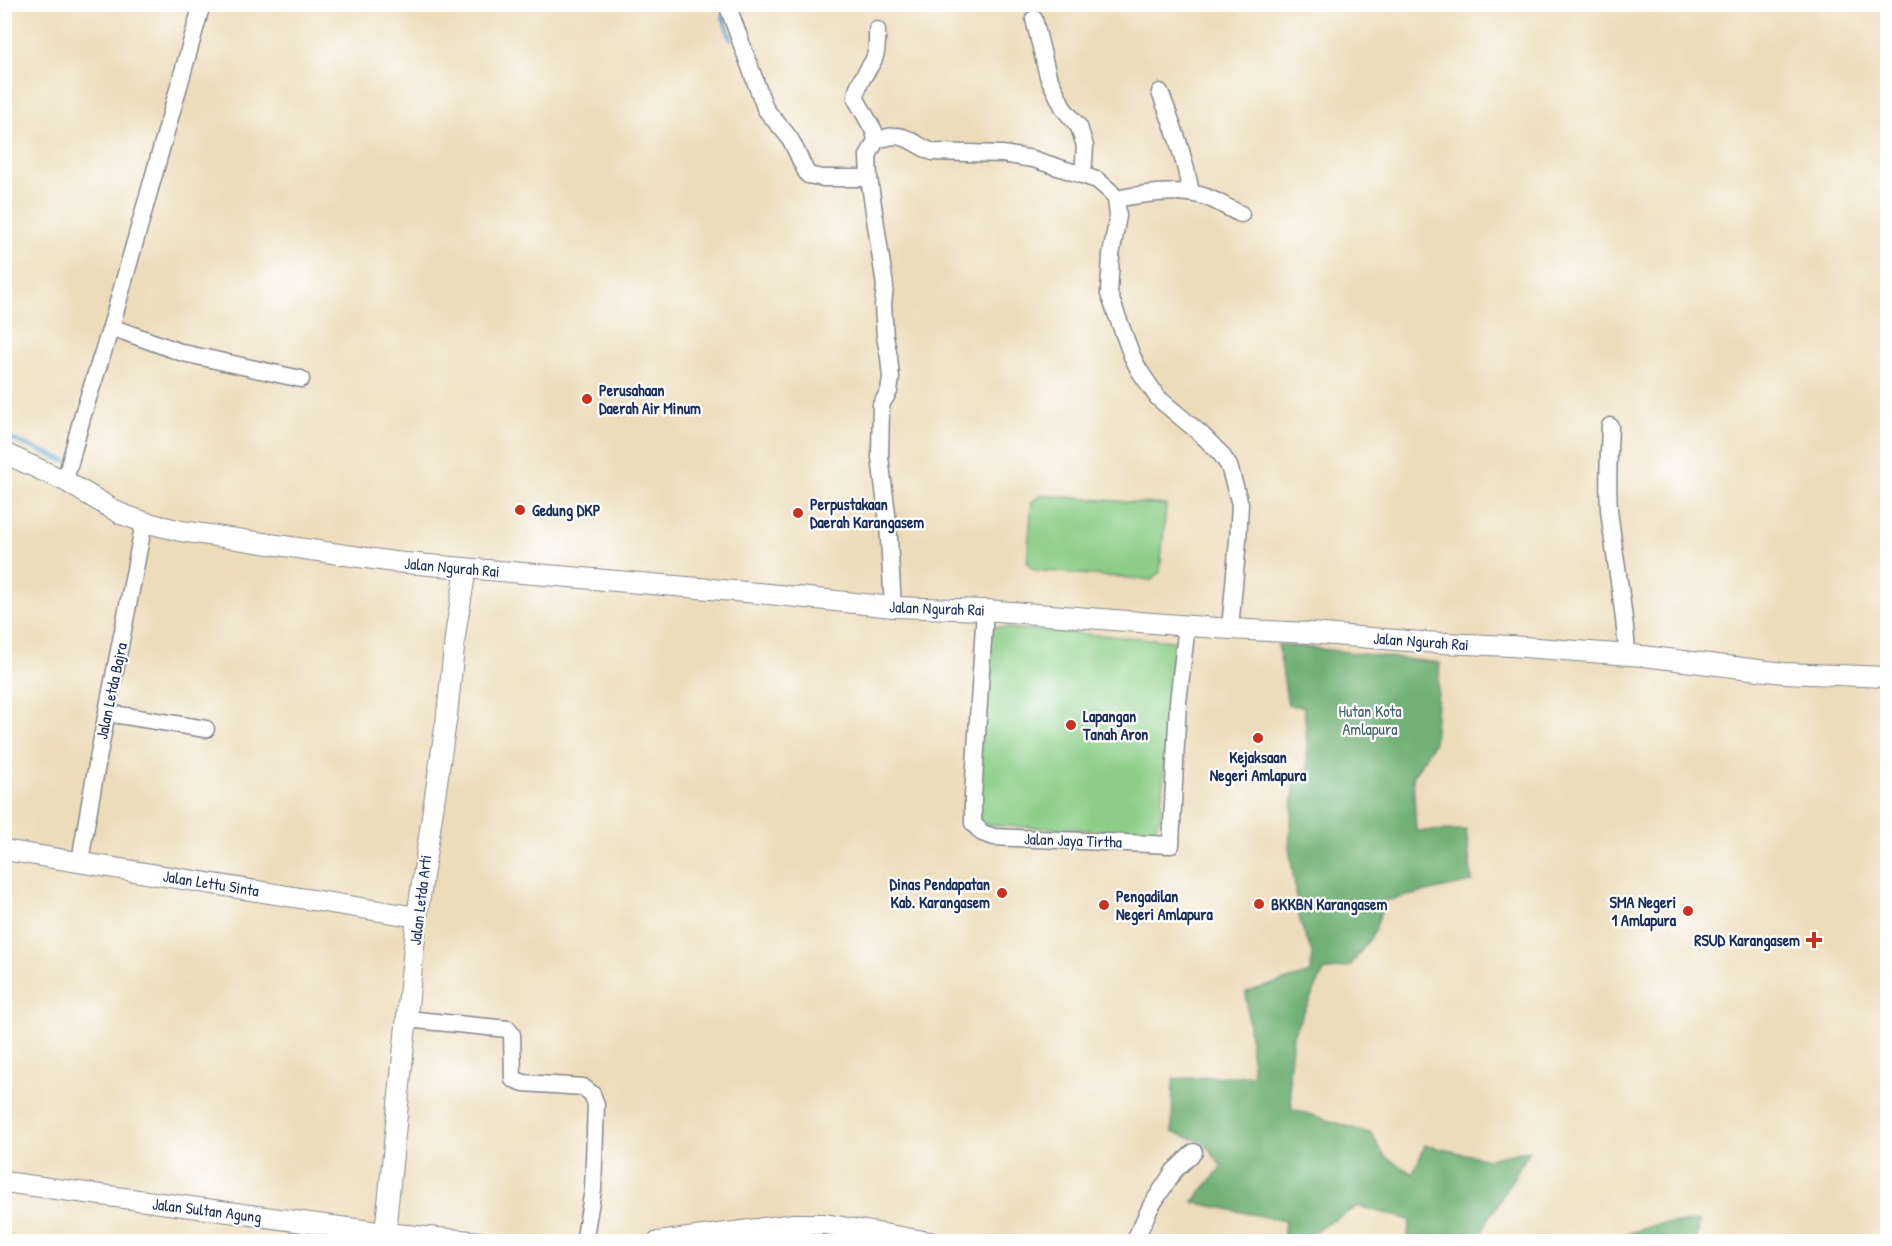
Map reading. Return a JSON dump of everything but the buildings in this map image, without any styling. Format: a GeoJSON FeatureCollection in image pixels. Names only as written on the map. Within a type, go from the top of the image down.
{"type":"FeatureCollection","features":[{"type":"Feature","properties":{"kind":"street"},"geometry":{"type":"LineString","coordinates":[[65,481],[202,4]]}},
{"type":"Feature","properties":{"kind":"street"},"geometry":{"type":"LineString","coordinates":[[727,4],[765,108],[789,138],[808,175],[823,178],[869,178]]}},
{"type":"Feature","properties":{"kind":"street"},"geometry":{"type":"LineString","coordinates":[[1034,19],[1048,76],[1064,109],[1079,127],[1085,146],[1083,175]]}},
{"type":"Feature","properties":{"kind":"street"},"geometry":{"type":"LineString","coordinates":[[877,30],[874,58],[861,78],[856,99],[874,131],[876,140],[868,156],[869,178],[885,286],[885,337],[891,378],[889,391],[881,405],[880,457],[888,522],[893,607]]}},
{"type":"Feature","properties":{"kind":"street"},"geometry":{"type":"LineString","coordinates":[[1160,92],[1178,137],[1191,193]]}},
{"type":"Feature","properties":{"kind":"street"},"geometry":{"type":"LineString","coordinates":[[876,140],[897,136],[933,152],[1002,154],[1022,158],[1097,180],[1116,199],[1118,216],[1111,255],[1109,294],[1132,356],[1158,398],[1221,454],[1229,466],[1240,504],[1230,629]]}},
{"type":"Feature","properties":{"kind":"street"},"geometry":{"type":"LineString","coordinates":[[1116,199],[1191,193],[1204,196],[1240,214]]}},
{"type":"Feature","properties":{"kind":"street"},"geometry":{"type":"LineString","coordinates":[[111,327],[183,353],[301,379]]}},
{"type":"Feature","properties":{"kind":"street"},"geometry":{"type":"LineString","coordinates":[[1610,426],[1609,506],[1616,569],[1624,605],[1627,655]]}},
{"type":"Feature","properties":{"kind":"street","name":"Jalan Ngurah Rai"},"geometry":{"type":"LineString","coordinates":[[4,453],[65,481],[121,514],[144,522],[181,531],[394,562],[770,594],[893,607],[985,610],[1230,629],[1511,646],[1627,655],[1784,673],[1887,677]]}},
{"type":"Feature","properties":{"kind":"street","name":"Jalan Letda Bajra"},"geometry":{"type":"LineString","coordinates":[[80,862],[92,786],[144,522]]}},
{"type":"Feature","properties":{"kind":"street","name":"Jalan Letda Arti"},"geometry":{"type":"LineString","coordinates":[[385,1233],[417,917],[466,569]]}},
{"type":"Feature","properties":{"kind":"street","name":"Jalan Jaya Tirtha"},"geometry":{"type":"LineString","coordinates":[[985,610],[973,823],[982,833],[994,837],[1171,844],[1178,702],[1187,625]]}},
{"type":"Feature","properties":{"kind":"street"},"geometry":{"type":"LineString","coordinates":[[107,713],[206,729]]}},
{"type":"Feature","properties":{"kind":"street","name":"Jalan Lettu Sinta"},"geometry":{"type":"LineString","coordinates":[[4,850],[417,917]]}},
{"type":"Feature","properties":{"kind":"street"},"geometry":{"type":"LineString","coordinates":[[406,1019],[508,1029],[512,1035],[513,1078],[524,1083],[583,1087],[592,1094],[596,1104],[593,1190],[584,1242]]}},
{"type":"Feature","properties":{"kind":"street"},"geometry":{"type":"LineString","coordinates":[[1134,1242],[1151,1206],[1174,1171],[1194,1152]]}},
{"type":"Feature","properties":{"kind":"street","name":"Jalan Sultan Agung"},"geometry":{"type":"LineString","coordinates":[[4,1182],[385,1233],[481,1242]]}},
{"type":"Feature","properties":{"kind":"street"},"geometry":{"type":"LineString","coordinates":[[658,1242],[709,1239],[794,1224],[825,1224],[930,1242]]}},
{"type":"Feature","properties":{"kind":"green space"},"geometry":{"type":"Polygon","coordinates":[[[1041,495],[1166,505],[1160,572],[1152,580],[1034,570],[1027,563],[1032,502],[1041,495]]]}},
{"type":"Feature","properties":{"kind":"green space","name":"Lapangan Tanah Aron"},"geometry":{"type":"Polygon","coordinates":[[[983,626],[1174,641],[1160,819],[1148,833],[986,825],[977,821],[983,626]]]}},
{"type":"Feature","properties":{"kind":"green space","name":"Hutan Kota Amlapura"},"geometry":{"type":"Polygon","coordinates":[[[1278,644],[1440,663],[1434,742],[1413,777],[1416,831],[1466,830],[1472,882],[1384,901],[1374,933],[1350,966],[1324,971],[1293,1034],[1289,1074],[1292,1109],[1372,1134],[1384,1156],[1413,1174],[1425,1145],[1488,1159],[1530,1150],[1477,1241],[1407,1241],[1410,1220],[1358,1206],[1299,1240],[1283,1240],[1285,1221],[1193,1202],[1222,1167],[1204,1142],[1172,1132],[1173,1079],[1253,1075],[1246,992],[1311,973],[1312,952],[1300,922],[1289,846],[1295,780],[1308,782],[1304,707],[1288,705],[1278,644]]]}},
{"type":"Feature","properties":{"kind":"green space"},"geometry":{"type":"Polygon","coordinates":[[[1699,1222],[1697,1241],[1562,1241],[1617,1237],[1658,1224],[1699,1222]]]}},
{"type":"Feature","properties":{"kind":"waterway"},"geometry":{"type":"LineString","coordinates":[[723,16],[731,39]]}},
{"type":"Feature","properties":{"kind":"waterway"},"geometry":{"type":"LineString","coordinates":[[4,436],[66,461]]}},
{"type":"Feature","properties":{"kind":"place","name":"Perusahaan Daerah Air Minum"},"geometry":{"type":"Point","coordinates":[587,399]}},
{"type":"Feature","properties":{"kind":"place","name":"Gedung DKP"},"geometry":{"type":"Point","coordinates":[520,510]}},
{"type":"Feature","properties":{"kind":"place","name":"Perpustakaan Daerah Karangasem"},"geometry":{"type":"Point","coordinates":[798,513]}},
{"type":"Feature","properties":{"kind":"place","name":"Lapangan Tanah Aron"},"geometry":{"type":"Point","coordinates":[1071,725]}},
{"type":"Feature","properties":{"kind":"place","name":"Kejaksaan Negeri Amlapura"},"geometry":{"type":"Point","coordinates":[1258,738]}},
{"type":"Feature","properties":{"kind":"place","name":"Dinas Pendapatan Kab. Karangasem"},"geometry":{"type":"Point","coordinates":[1002,893]}},
{"type":"Feature","properties":{"kind":"place","name":"BKKBN Karangasem"},"geometry":{"type":"Point","coordinates":[1259,904]}},
{"type":"Feature","properties":{"kind":"place","name":"Pengadilan Negeri Amlapura"},"geometry":{"type":"Point","coordinates":[1104,905]}},
{"type":"Feature","properties":{"kind":"place","name":"SMA Negeri 1 Amlapura"},"geometry":{"type":"Point","coordinates":[1688,911]}},
{"type":"Feature","properties":{"kind":"place","name":"RSUD Karangasem"},"geometry":{"type":"Point","coordinates":[1814,940]}}]}
